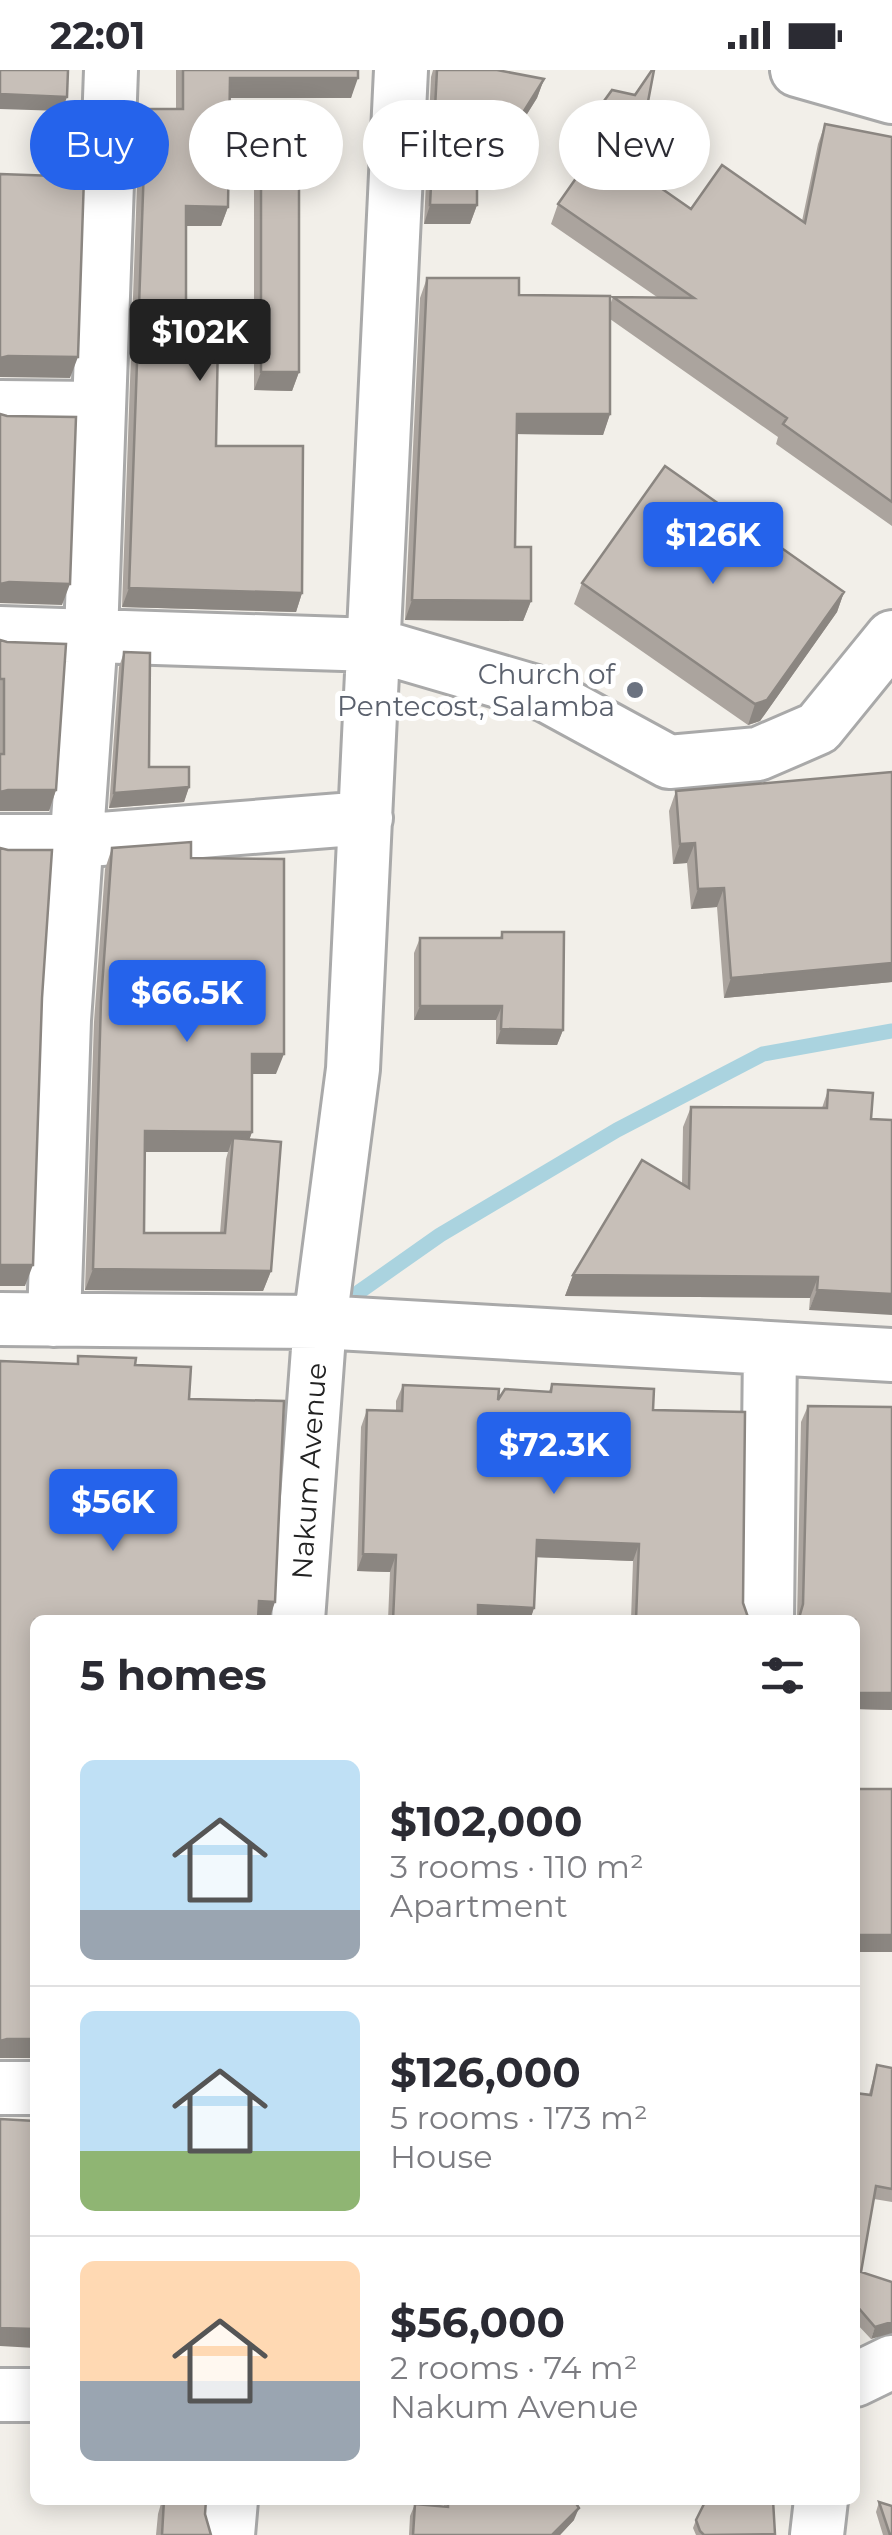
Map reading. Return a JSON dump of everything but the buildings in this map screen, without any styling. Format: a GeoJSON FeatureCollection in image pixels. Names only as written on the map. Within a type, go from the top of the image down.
{"type":"FeatureCollection","features":[{"type":"Feature","properties":{"kind":"street"},"geometry":{"type":"LineString","coordinates":[[54,1320],[64,1020],[91,635],[111,70]]}},
{"type":"Feature","properties":{"kind":"street","name":"Nakum Avenue"},"geometry":{"type":"LineString","coordinates":[[298,1615],[320,1322],[353,1069],[402,70]]}},
{"type":"Feature","properties":{"kind":"street"},"geometry":{"type":"LineString","coordinates":[[797,70],[892,98]]}},
{"type":"Feature","properties":{"kind":"street"},"geometry":{"type":"LineString","coordinates":[[0,407],[99,408]]}},
{"type":"Feature","properties":{"kind":"street"},"geometry":{"type":"LineString","coordinates":[[0,633],[375,645],[546,695],[669,762],[758,754],[818,728],[892,637]]}},
{"type":"Feature","properties":{"kind":"street"},"geometry":{"type":"LineString","coordinates":[[0,841],[76,842],[366,818]]}},
{"type":"Feature","properties":{"kind":"street"},"geometry":{"type":"LineString","coordinates":[[0,1319],[320,1322],[892,1355]]}},
{"type":"Feature","properties":{"kind":"street"},"geometry":{"type":"LineString","coordinates":[[767,1615],[770,1348]]}},
{"type":"Feature","properties":{"kind":"street"},"geometry":{"type":"LineString","coordinates":[[0,2088],[30,2088]]}},
{"type":"Feature","properties":{"kind":"street"},"geometry":{"type":"LineString","coordinates":[[860,2378],[892,2362]]}},
{"type":"Feature","properties":{"kind":"street"},"geometry":{"type":"LineString","coordinates":[[0,2395],[30,2395]]}},
{"type":"Feature","properties":{"kind":"street"},"geometry":{"type":"LineString","coordinates":[[228,2535],[231,2505]]}},
{"type":"Feature","properties":{"kind":"street"},"geometry":{"type":"LineString","coordinates":[[818,2535],[821,2505]]}},
{"type":"Feature","properties":{"kind":"waterway"},"geometry":{"type":"LineString","coordinates":[[359,1292],[440,1235],[617,1130],[763,1054],[892,1031]]}},
{"type":"Feature","properties":{"kind":"place","name":"Church of Pentecost, Salamba"},"geometry":{"type":"Point","coordinates":[635,690]}}]}
